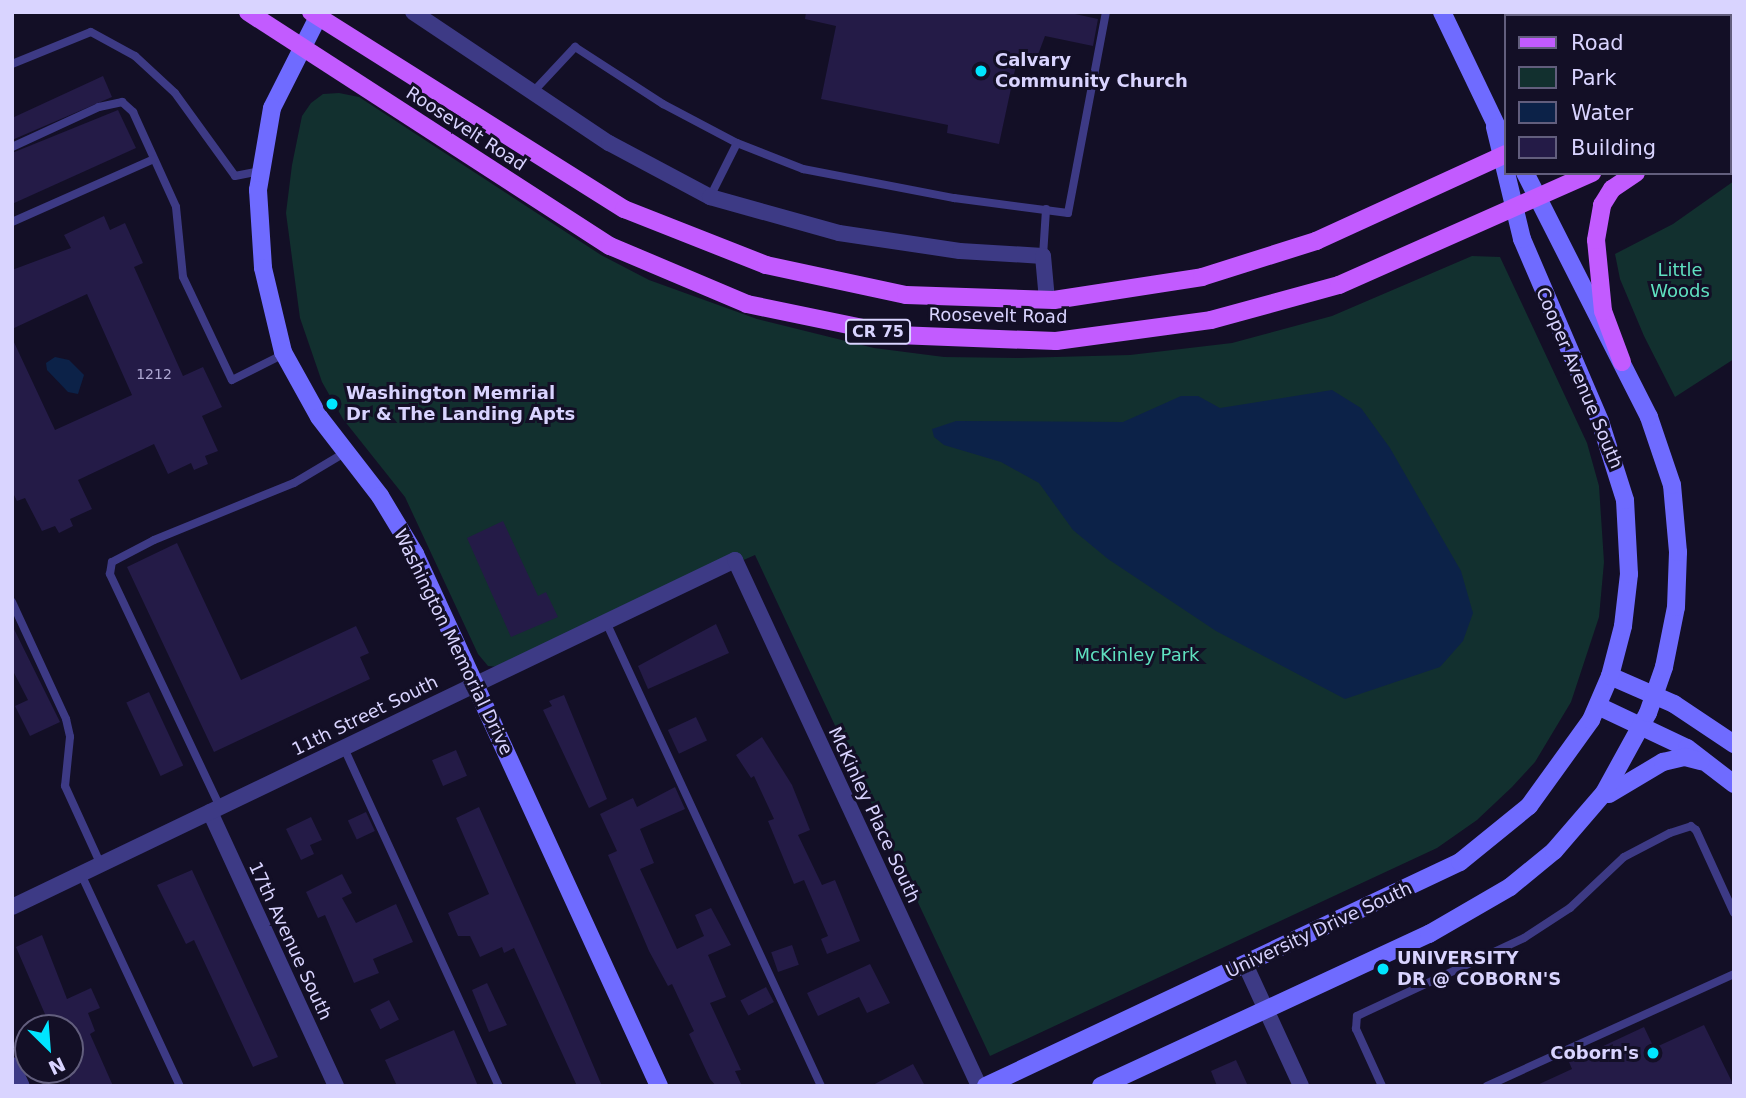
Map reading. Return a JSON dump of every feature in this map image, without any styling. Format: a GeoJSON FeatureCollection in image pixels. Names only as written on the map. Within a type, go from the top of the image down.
{"type":"FeatureCollection","features":[{"type":"Feature","properties":{"kind":"main road","name":"Roosevelt Road"},"geometry":{"type":"LineString","coordinates":[[248,12],[610,246],[747,304],[897,335],[1056,341],[1211,320],[1339,285],[1588,175]]}},
{"type":"Feature","properties":{"kind":"main road","name":"Cooper Avenue South"},"geometry":{"type":"LineString","coordinates":[[1442,12],[1504,151]]}},
{"type":"Feature","properties":{"kind":"main road","name":"Roosevelt Road"},"geometry":{"type":"LineString","coordinates":[[316,14],[625,209],[766,265],[906,295],[1047,300],[1202,277],[1316,241],[1504,151]]}},
{"type":"Feature","properties":{"kind":"main road","name":"Washington Memorial Drive"},"geometry":{"type":"LineString","coordinates":[[316,14],[272,108],[258,190],[262,268],[284,354],[319,417],[415,554],[663,1084]]}},
{"type":"Feature","properties":{"kind":"main road","name":"Cooper Avenue South"},"geometry":{"type":"LineString","coordinates":[[1508,175],[1514,208],[1531,264],[1608,441],[1625,500],[1627,595],[1610,676],[1598,706]]}},
{"type":"Feature","properties":{"kind":"main road"},"geometry":{"type":"LineString","coordinates":[[1101,1086],[1132,1079],[1267,1009],[1429,934],[1510,887],[1555,850],[1592,807],[1617,773],[1642,726],[1654,694],[1676,607],[1677,530],[1666,459],[1622,362],[1526,175]]}},
{"type":"Feature","properties":{"kind":"main road"},"geometry":{"type":"LineString","coordinates":[[1622,362],[1603,311],[1596,240],[1602,205],[1612,189],[1633,175]]}},
{"type":"Feature","properties":{"kind":"main road"},"geometry":{"type":"LineString","coordinates":[[1610,676],[1654,694],[1734,744]]}},
{"type":"Feature","properties":{"kind":"main road"},"geometry":{"type":"LineString","coordinates":[[1598,706],[1642,726],[1707,763],[1734,785]]}},
{"type":"Feature","properties":{"kind":"main road","name":"University Drive South"},"geometry":{"type":"LineString","coordinates":[[986,1086],[1400,894],[1479,850],[1545,788],[1598,706]]}},
{"type":"Feature","properties":{"kind":"main road"},"geometry":{"type":"LineString","coordinates":[[1592,807],[1663,762],[1685,757],[1707,763]]}},
{"type":"Feature","properties":{"kind":"street"},"geometry":{"type":"LineString","coordinates":[[413,12],[609,143],[710,197],[839,233],[960,251],[1043,256]]}},
{"type":"Feature","properties":{"kind":"street","name":"Roosevelt Road"},"geometry":{"type":"LineString","coordinates":[[1043,256],[1047,300]]}},
{"type":"Feature","properties":{"kind":"street","name":"11th Street South"},"geometry":{"type":"LineString","coordinates":[[12,907],[735,560]]}},
{"type":"Feature","properties":{"kind":"street","name":"McKinley Place South"},"geometry":{"type":"LineString","coordinates":[[735,560],[979,1086]]}},
{"type":"Feature","properties":{"kind":"street","name":"17th Avenue South"},"geometry":{"type":"LineString","coordinates":[[215,810],[336,1086]]}},
{"type":"Feature","properties":{"kind":"street"},"geometry":{"type":"LineString","coordinates":[[1245,964],[1301,1086]]}},
{"type":"Feature","properties":{"kind":"street"},"geometry":{"type":"LineString","coordinates":[[12,1065],[22,1086]]}},
{"type":"Feature","properties":{"kind":"lane"},"geometry":{"type":"LineString","coordinates":[[533,92],[575,47],[630,85],[737,143],[803,169],[954,198],[1068,213],[1106,12]]}},
{"type":"Feature","properties":{"kind":"lane"},"geometry":{"type":"LineString","coordinates":[[12,64],[91,32],[135,56],[175,93],[236,176],[261,171]]}},
{"type":"Feature","properties":{"kind":"lane"},"geometry":{"type":"LineString","coordinates":[[12,147],[99,107],[122,102],[133,112],[176,207],[183,277],[233,380],[284,354]]}},
{"type":"Feature","properties":{"kind":"lane"},"geometry":{"type":"LineString","coordinates":[[710,197],[737,143]]}},
{"type":"Feature","properties":{"kind":"lane"},"geometry":{"type":"LineString","coordinates":[[12,222],[154,159]]}},
{"type":"Feature","properties":{"kind":"lane"},"geometry":{"type":"LineString","coordinates":[[1043,256],[1046,209]]}},
{"type":"Feature","properties":{"kind":"lane"},"geometry":{"type":"LineString","coordinates":[[215,810],[110,568],[125,554],[294,483],[346,452]]}},
{"type":"Feature","properties":{"kind":"lane"},"geometry":{"type":"LineString","coordinates":[[12,602],[66,719],[70,737],[65,786],[101,865]]}},
{"type":"Feature","properties":{"kind":"lane"},"geometry":{"type":"LineString","coordinates":[[606,622],[821,1086]]}},
{"type":"Feature","properties":{"kind":"lane"},"geometry":{"type":"LineString","coordinates":[[344,748],[499,1086]]}},
{"type":"Feature","properties":{"kind":"lane"},"geometry":{"type":"LineString","coordinates":[[1382,1086],[1356,1029],[1357,1016],[1524,938],[1570,908],[1624,857],[1683,827],[1696,830],[1734,913]]}},
{"type":"Feature","properties":{"kind":"lane"},"geometry":{"type":"LineString","coordinates":[[81,874],[180,1086]]}},
{"type":"Feature","properties":{"kind":"lane"},"geometry":{"type":"LineString","coordinates":[[1487,1086],[1734,974]]}},
{"type":"Feature","properties":{"kind":"green space","name":"McKinley Park"},"geometry":{"type":"Polygon","coordinates":[[[339,93],[359,97],[601,255],[649,280],[757,319],[874,348],[944,357],[1018,358],[1130,355],[1232,343],[1332,316],[1472,256],[1500,257],[1587,443],[1599,486],[1604,562],[1599,617],[1571,702],[1535,762],[1477,820],[1437,848],[990,1056],[755,555],[498,667],[488,666],[478,654],[405,497],[343,419],[322,382],[300,318],[286,213],[292,165],[302,116],[311,103],[323,94],[339,93]]]}},
{"type":"Feature","properties":{"kind":"green space","name":"Little Woods"},"geometry":{"type":"Polygon","coordinates":[[[1734,181],[1734,359],[1675,397],[1644,336],[1620,279],[1615,254],[1673,224],[1734,181]]]}},
{"type":"Feature","properties":{"kind":"water"},"geometry":{"type":"Polygon","coordinates":[[[55,357],[69,360],[84,375],[78,394],[68,392],[47,370],[46,363],[55,357]]]}},
{"type":"Feature","properties":{"kind":"water"},"geometry":{"type":"Polygon","coordinates":[[[1332,390],[1361,408],[1390,448],[1461,571],[1473,613],[1463,641],[1440,667],[1345,699],[1216,631],[1108,559],[1073,530],[1039,483],[1001,462],[944,445],[934,437],[932,429],[956,421],[1123,422],[1181,396],[1198,396],[1220,408],[1332,390]]]}},
{"type":"Feature","properties":{"kind":"building","name":"Calvary Community Church"},"geometry":{"type":"Polygon","coordinates":[[[806,12],[1066,12],[1098,19],[1093,46],[1045,36],[1036,60],[1018,56],[999,144],[947,133],[948,125],[821,99],[836,26],[805,19],[806,12]]]}},
{"type":"Feature","properties":{"kind":"building"},"geometry":{"type":"Polygon","coordinates":[[[103,76],[112,97],[12,140],[12,118],[103,76]]]}},
{"type":"Feature","properties":{"kind":"building"},"geometry":{"type":"Polygon","coordinates":[[[118,110],[136,148],[12,204],[12,153],[118,110]]]}},
{"type":"Feature","properties":{"kind":"building"},"geometry":{"type":"Polygon","coordinates":[[[104,216],[110,230],[125,223],[143,263],[134,267],[183,376],[203,367],[222,407],[202,416],[218,451],[205,456],[208,464],[194,470],[191,463],[168,474],[154,444],[78,480],[92,509],[70,519],[73,526],[59,533],[55,526],[42,531],[25,498],[17,501],[12,491],[12,338],[55,430],[132,395],[87,294],[12,329],[12,270],[71,248],[64,235],[104,216]]]}},
{"type":"Feature","properties":{"kind":"building"},"geometry":{"type":"Polygon","coordinates":[[[503,521],[538,596],[546,592],[558,617],[511,637],[467,538],[503,521]]]}},
{"type":"Feature","properties":{"kind":"building"},"geometry":{"type":"Polygon","coordinates":[[[177,543],[241,680],[356,626],[369,653],[360,657],[370,679],[214,752],[127,567],[177,543]]]}},
{"type":"Feature","properties":{"kind":"building"},"geometry":{"type":"Polygon","coordinates":[[[716,624],[729,653],[648,689],[638,666],[716,624]]]}},
{"type":"Feature","properties":{"kind":"building"},"geometry":{"type":"Polygon","coordinates":[[[12,625],[60,722],[30,736],[15,706],[28,700],[12,669],[12,625]]]}},
{"type":"Feature","properties":{"kind":"building"},"geometry":{"type":"Polygon","coordinates":[[[149,692],[183,765],[161,776],[126,703],[149,692]]]}},
{"type":"Feature","properties":{"kind":"building"},"geometry":{"type":"Polygon","coordinates":[[[564,695],[607,799],[589,808],[543,710],[552,706],[549,701],[564,695]]]}},
{"type":"Feature","properties":{"kind":"building"},"geometry":{"type":"Polygon","coordinates":[[[696,717],[707,741],[679,754],[668,730],[696,717]]]}},
{"type":"Feature","properties":{"kind":"building"},"geometry":{"type":"Polygon","coordinates":[[[762,737],[792,785],[810,830],[798,835],[822,885],[835,880],[860,941],[827,954],[821,939],[828,936],[804,880],[794,884],[768,821],[774,819],[754,776],[751,778],[736,755],[762,737]]]}},
{"type":"Feature","properties":{"kind":"building"},"geometry":{"type":"Polygon","coordinates":[[[456,750],[467,776],[443,786],[432,760],[456,750]]]}},
{"type":"Feature","properties":{"kind":"building"},"geometry":{"type":"Polygon","coordinates":[[[675,787],[685,809],[640,829],[654,863],[640,869],[677,949],[704,936],[695,915],[711,908],[731,945],[708,955],[726,997],[710,1003],[741,1070],[735,1071],[742,1086],[716,1086],[710,1079],[689,1034],[694,1031],[672,984],[668,986],[649,951],[608,855],[617,851],[600,814],[633,798],[637,807],[675,787]]]}},
{"type":"Feature","properties":{"kind":"building"},"geometry":{"type":"Polygon","coordinates":[[[479,807],[602,1086],[577,1086],[514,948],[504,953],[502,947],[480,957],[470,936],[458,936],[448,913],[489,894],[456,818],[479,807]]]}},
{"type":"Feature","properties":{"kind":"building"},"geometry":{"type":"Polygon","coordinates":[[[366,812],[375,831],[357,839],[348,820],[366,812]]]}},
{"type":"Feature","properties":{"kind":"building"},"geometry":{"type":"Polygon","coordinates":[[[311,817],[322,840],[310,845],[314,854],[301,860],[286,829],[311,817]]]}},
{"type":"Feature","properties":{"kind":"building"},"geometry":{"type":"Polygon","coordinates":[[[192,870],[278,1057],[253,1067],[194,940],[186,944],[157,885],[192,870]]]}},
{"type":"Feature","properties":{"kind":"building"},"geometry":{"type":"Polygon","coordinates":[[[342,874],[352,893],[342,898],[356,923],[396,904],[413,942],[373,959],[379,973],[354,983],[325,915],[318,918],[306,892],[342,874]]]}},
{"type":"Feature","properties":{"kind":"building"},"geometry":{"type":"Polygon","coordinates":[[[42,935],[67,999],[91,988],[100,1008],[88,1013],[95,1031],[90,1034],[113,1086],[70,1086],[84,1084],[84,1014],[45,1014],[16,947],[42,935]]]}},
{"type":"Feature","properties":{"kind":"building"},"geometry":{"type":"Polygon","coordinates":[[[792,945],[799,965],[778,972],[771,952],[792,945]]]}},
{"type":"Feature","properties":{"kind":"building"},"geometry":{"type":"Polygon","coordinates":[[[870,964],[890,1003],[867,1013],[859,997],[818,1016],[807,993],[870,964]]]}},
{"type":"Feature","properties":{"kind":"building"},"geometry":{"type":"Polygon","coordinates":[[[487,983],[507,1025],[489,1032],[472,990],[487,983]]]}},
{"type":"Feature","properties":{"kind":"building"},"geometry":{"type":"Polygon","coordinates":[[[766,987],[774,1002],[748,1016],[740,1001],[766,987]]]}},
{"type":"Feature","properties":{"kind":"building"},"geometry":{"type":"Polygon","coordinates":[[[389,1000],[399,1020],[380,1029],[370,1010],[389,1000]]]}},
{"type":"Feature","properties":{"kind":"building","name":"Coborn's"},"geometry":{"type":"Polygon","coordinates":[[[1704,1025],[1734,1086],[1535,1086],[1572,1069],[1569,1062],[1644,1027],[1654,1048],[1704,1025]]]}},
{"type":"Feature","properties":{"kind":"building"},"geometry":{"type":"Polygon","coordinates":[[[454,1030],[478,1086],[397,1086],[385,1060],[454,1030]]]}},
{"type":"Feature","properties":{"kind":"building"},"geometry":{"type":"Polygon","coordinates":[[[1236,1060],[1248,1086],[1217,1086],[1211,1071],[1236,1060]]]}},
{"type":"Feature","properties":{"kind":"building"},"geometry":{"type":"Polygon","coordinates":[[[913,1064],[925,1086],[871,1086],[913,1064]]]}},
{"type":"Feature","properties":{"kind":"place","name":"Calvary Community Church"},"geometry":{"type":"Point","coordinates":[981,71]}},
{"type":"Feature","properties":{"kind":"place","name":"Washington Memrial Dr & The Landing Apts"},"geometry":{"type":"Point","coordinates":[332,404]}},
{"type":"Feature","properties":{"kind":"place","name":"UNIVERSITY DR @ COBORN'S"},"geometry":{"type":"Point","coordinates":[1383,969]}},
{"type":"Feature","properties":{"kind":"place","name":"Coborn's"},"geometry":{"type":"Point","coordinates":[1653,1053]}}]}
